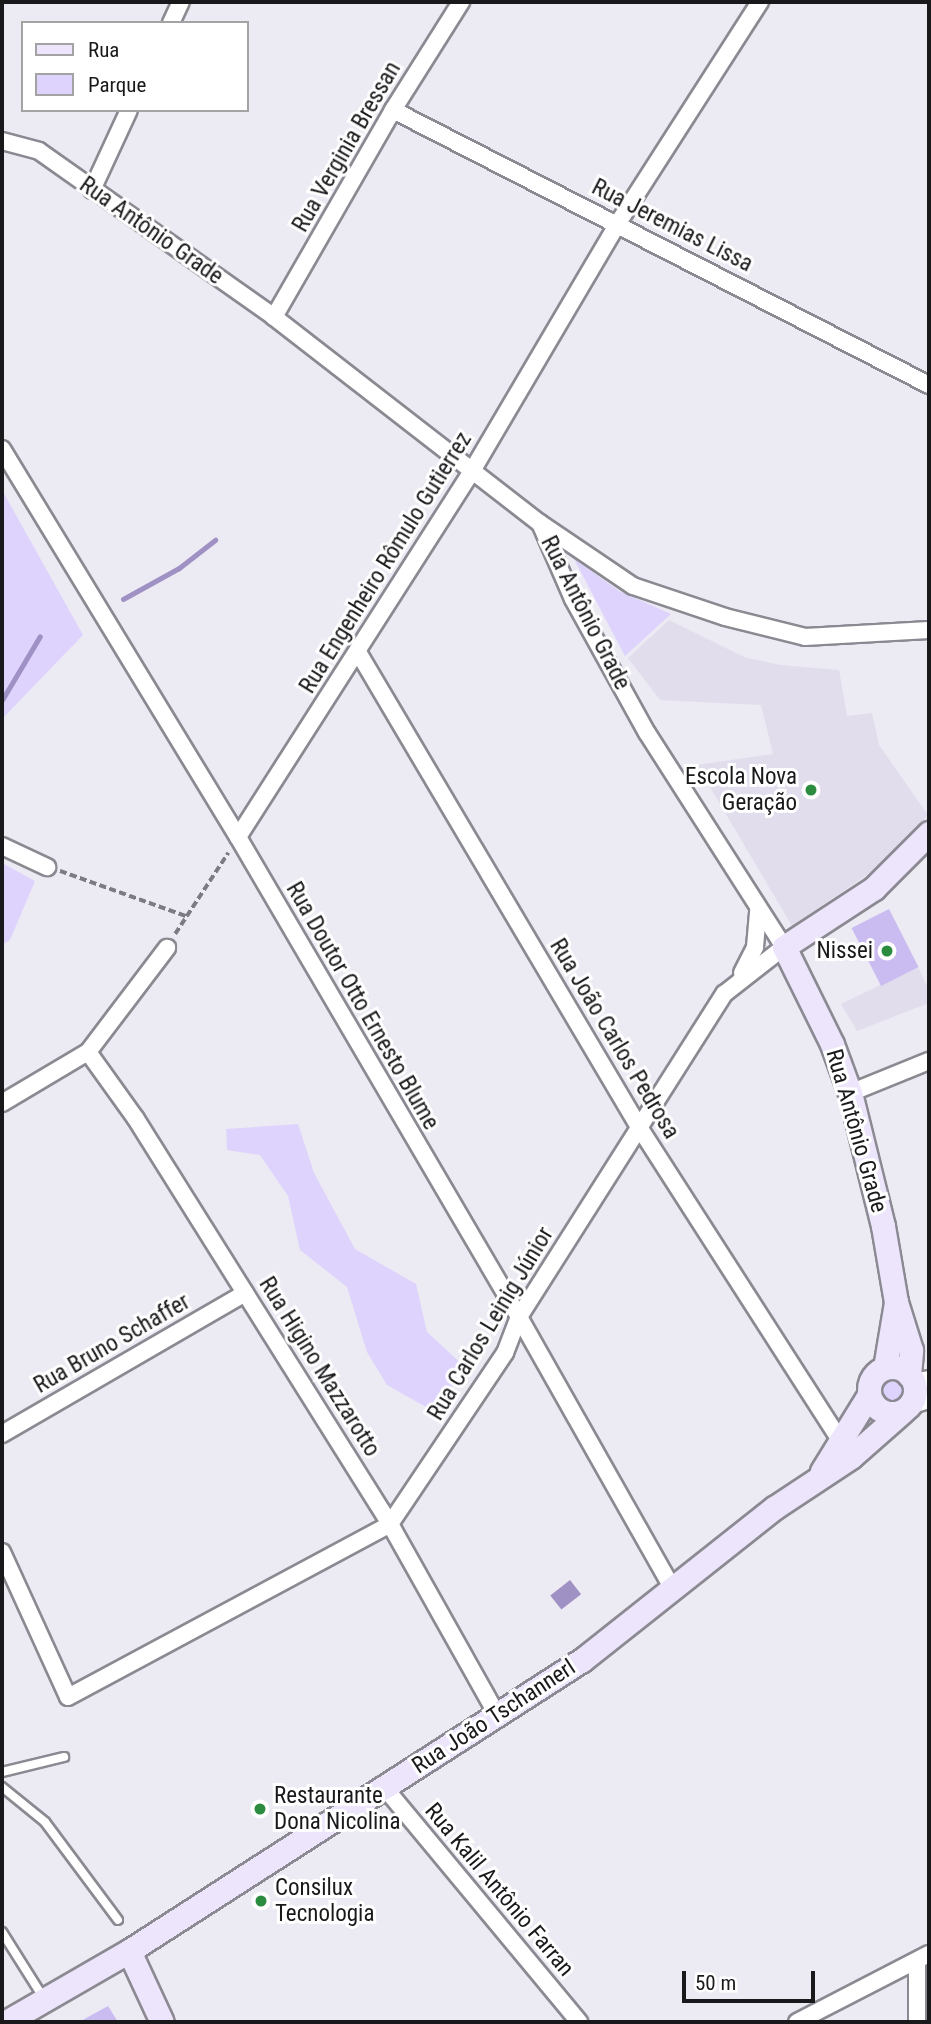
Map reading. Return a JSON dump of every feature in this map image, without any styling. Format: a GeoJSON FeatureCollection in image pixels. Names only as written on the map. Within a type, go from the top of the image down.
{"type":"FeatureCollection","features":[{"type":"Feature","properties":{"kind":"main road"},"geometry":{"type":"LineString","coordinates":[[784,947],[874,888],[929,833]]}},
{"type":"Feature","properties":{"kind":"main road","name":"Rua Antônio Grade"},"geometry":{"type":"LineString","coordinates":[[784,947],[832,1044],[850,1093],[883,1226],[895,1302],[911,1350],[919,1393]]}},
{"type":"Feature","properties":{"kind":"main road","name":"Rua Antônio Grade"},"geometry":{"type":"LineString","coordinates":[[886,1368],[895,1302]]}},
{"type":"Feature","properties":{"kind":"main road"},"geometry":{"type":"LineString","coordinates":[[886,1368],[919,1393]]}},
{"type":"Feature","properties":{"kind":"main road","name":"Rua João Tschannerl"},"geometry":{"type":"LineString","coordinates":[[820,1474],[869,1395],[872,1378],[886,1368]]}},
{"type":"Feature","properties":{"kind":"main road"},"geometry":{"type":"LineString","coordinates":[[869,1395],[878,1409],[919,1393]]}},
{"type":"Feature","properties":{"kind":"main road","name":"Rua João Tschannerl"},"geometry":{"type":"LineString","coordinates":[[6,2022],[129,1951],[497,1715],[674,1591],[820,1474],[851,1457],[919,1393]]}},
{"type":"Feature","properties":{"kind":"main road"},"geometry":{"type":"LineString","coordinates":[[129,1951],[162,2022]]}},
{"type":"Feature","properties":{"kind":"street"},"geometry":{"type":"LineString","coordinates":[[172,21],[181,2]]}},
{"type":"Feature","properties":{"kind":"street","name":"Rua Verginia Bressan"},"geometry":{"type":"LineString","coordinates":[[274,317],[393,110],[461,2]]}},
{"type":"Feature","properties":{"kind":"street","name":"Rua Engenheiro Rômulo Gutierrez"},"geometry":{"type":"LineString","coordinates":[[238,838],[472,471],[618,223],[760,2]]}},
{"type":"Feature","properties":{"kind":"street","name":"Rua Jeremias Lissa"},"geometry":{"type":"LineString","coordinates":[[393,110],[618,223],[929,385]]}},
{"type":"Feature","properties":{"kind":"street"},"geometry":{"type":"LineString","coordinates":[[92,190],[128,112]]}},
{"type":"Feature","properties":{"kind":"street","name":"Rua Antônio Grade"},"geometry":{"type":"LineString","coordinates":[[2,141],[39,151],[274,317],[540,523],[604,657],[758,910],[784,947]]}},
{"type":"Feature","properties":{"kind":"street","name":"Rua Doutor Otto Ernesto Blume"},"geometry":{"type":"LineString","coordinates":[[2,449],[238,838],[519,1317],[674,1591]]}},
{"type":"Feature","properties":{"kind":"street"},"geometry":{"type":"LineString","coordinates":[[540,523],[633,586],[725,617],[805,637],[929,630]]}},
{"type":"Feature","properties":{"kind":"street","name":"Rua João Carlos Pedrosa"},"geometry":{"type":"LineString","coordinates":[[358,652],[639,1126],[841,1442]]}},
{"type":"Feature","properties":{"kind":"street"},"geometry":{"type":"LineString","coordinates":[[2,846],[47,867]]}},
{"type":"Feature","properties":{"kind":"street","name":"Rua Carlos Leinig Júnior"},"geometry":{"type":"LineString","coordinates":[[737,981],[755,947],[758,910]]}},
{"type":"Feature","properties":{"kind":"street","name":"Rua Carlos Leinig Júnior"},"geometry":{"type":"LineString","coordinates":[[2,1552],[68,1697],[390,1524],[505,1353],[519,1317],[724,994],[737,981],[784,947]]}},
{"type":"Feature","properties":{"kind":"street"},"geometry":{"type":"LineString","coordinates":[[2,1103],[88,1052],[167,948]]}},
{"type":"Feature","properties":{"kind":"street","name":"Rua Higino Mazzarotto"},"geometry":{"type":"LineString","coordinates":[[88,1052],[136,1119],[390,1524],[497,1715]]}},
{"type":"Feature","properties":{"kind":"street"},"geometry":{"type":"LineString","coordinates":[[850,1093],[929,1061]]}},
{"type":"Feature","properties":{"kind":"street","name":"Rua Bruno Schaffer"},"geometry":{"type":"LineString","coordinates":[[2,1434],[245,1293]]}},
{"type":"Feature","properties":{"kind":"street","name":"Rua Kalil Antônio Farran"},"geometry":{"type":"LineString","coordinates":[[384,1788],[579,2022]]}},
{"type":"Feature","properties":{"kind":"street"},"geometry":{"type":"LineString","coordinates":[[797,2022],[923,1958]]}},
{"type":"Feature","properties":{"kind":"street"},"geometry":{"type":"LineString","coordinates":[[917,2022],[923,1958]]}},
{"type":"Feature","properties":{"kind":"lane"},"geometry":{"type":"LineString","coordinates":[[2,1772],[64,1758]]}},
{"type":"Feature","properties":{"kind":"lane"},"geometry":{"type":"LineString","coordinates":[[2,1787],[45,1822],[118,1920]]}},
{"type":"Feature","properties":{"kind":"lane"},"geometry":{"type":"LineString","coordinates":[[2,1932],[45,2000]]}},
{"type":"Feature","properties":{"kind":"path"},"geometry":{"type":"LineString","coordinates":[[167,948],[238,838]]}},
{"type":"Feature","properties":{"kind":"path"},"geometry":{"type":"LineString","coordinates":[[47,867],[186,916]]}},
{"type":"Feature","properties":{"kind":"shaded area","name":"Escola Nova Geração"},"geometry":{"type":"Polygon","coordinates":[[[669,620],[744,657],[780,665],[839,670],[847,716],[872,713],[879,745],[928,815],[883,864],[792,926],[697,765],[773,754],[761,705],[660,700],[628,658],[669,620]]]}},
{"type":"Feature","properties":{"kind":"shaded area"},"geometry":{"type":"Polygon","coordinates":[[[918,967],[929,990],[929,1003],[857,1031],[841,1004],[918,967]]]}},
{"type":"Feature","properties":{"kind":"shaded area"},"geometry":{"type":"Polygon","coordinates":[[[570,1580],[581,1594],[561,1610],[550,1595],[570,1580]]]}},
{"type":"Feature","properties":{"kind":"green space"},"geometry":{"type":"Polygon","coordinates":[[[2,490],[83,635],[2,719],[2,490]]]}},
{"type":"Feature","properties":{"kind":"green space"},"geometry":{"type":"Polygon","coordinates":[[[574,559],[619,591],[671,614],[625,656],[574,559]]]}},
{"type":"Feature","properties":{"kind":"green space"},"geometry":{"type":"Polygon","coordinates":[[[2,863],[35,881],[10,940],[2,945],[2,863]]]}},
{"type":"Feature","properties":{"kind":"green space"},"geometry":{"type":"Polygon","coordinates":[[[298,1124],[314,1173],[355,1249],[416,1284],[427,1332],[465,1367],[435,1412],[387,1385],[367,1352],[347,1287],[300,1250],[288,1196],[260,1155],[227,1150],[226,1129],[298,1124]]]}},
{"type":"Feature","properties":{"kind":"green space"},"geometry":{"type":"Polygon","coordinates":[[[892,1379],[900,1382],[903,1390],[900,1398],[892,1401],[884,1398],[881,1390],[884,1382],[892,1379]]]}},
{"type":"Feature","properties":{"kind":"building","name":"Nissei"},"geometry":{"type":"Polygon","coordinates":[[[889,909],[919,967],[881,986],[852,928],[889,909]]]}},
{"type":"Feature","properties":{"kind":"building"},"geometry":{"type":"Polygon","coordinates":[[[108,2006],[118,2022],[79,2022],[108,2006]]]}},
{"type":"Feature","properties":{"kind":"waterway"},"geometry":{"type":"LineString","coordinates":[[123,599],[179,568],[215,540]]}},
{"type":"Feature","properties":{"kind":"waterway"},"geometry":{"type":"LineString","coordinates":[[2,700],[40,636]]}},
{"type":"Feature","properties":{"kind":"place","name":"Escola Nova Geração"},"geometry":{"type":"Point","coordinates":[811,790]}},
{"type":"Feature","properties":{"kind":"place","name":"Nissei"},"geometry":{"type":"Point","coordinates":[887,951]}},
{"type":"Feature","properties":{"kind":"place","name":"Restaurante Dona Nicolina"},"geometry":{"type":"Point","coordinates":[260,1809]}},
{"type":"Feature","properties":{"kind":"place","name":"Consilux Tecnologia"},"geometry":{"type":"Point","coordinates":[261,1901]}}]}
